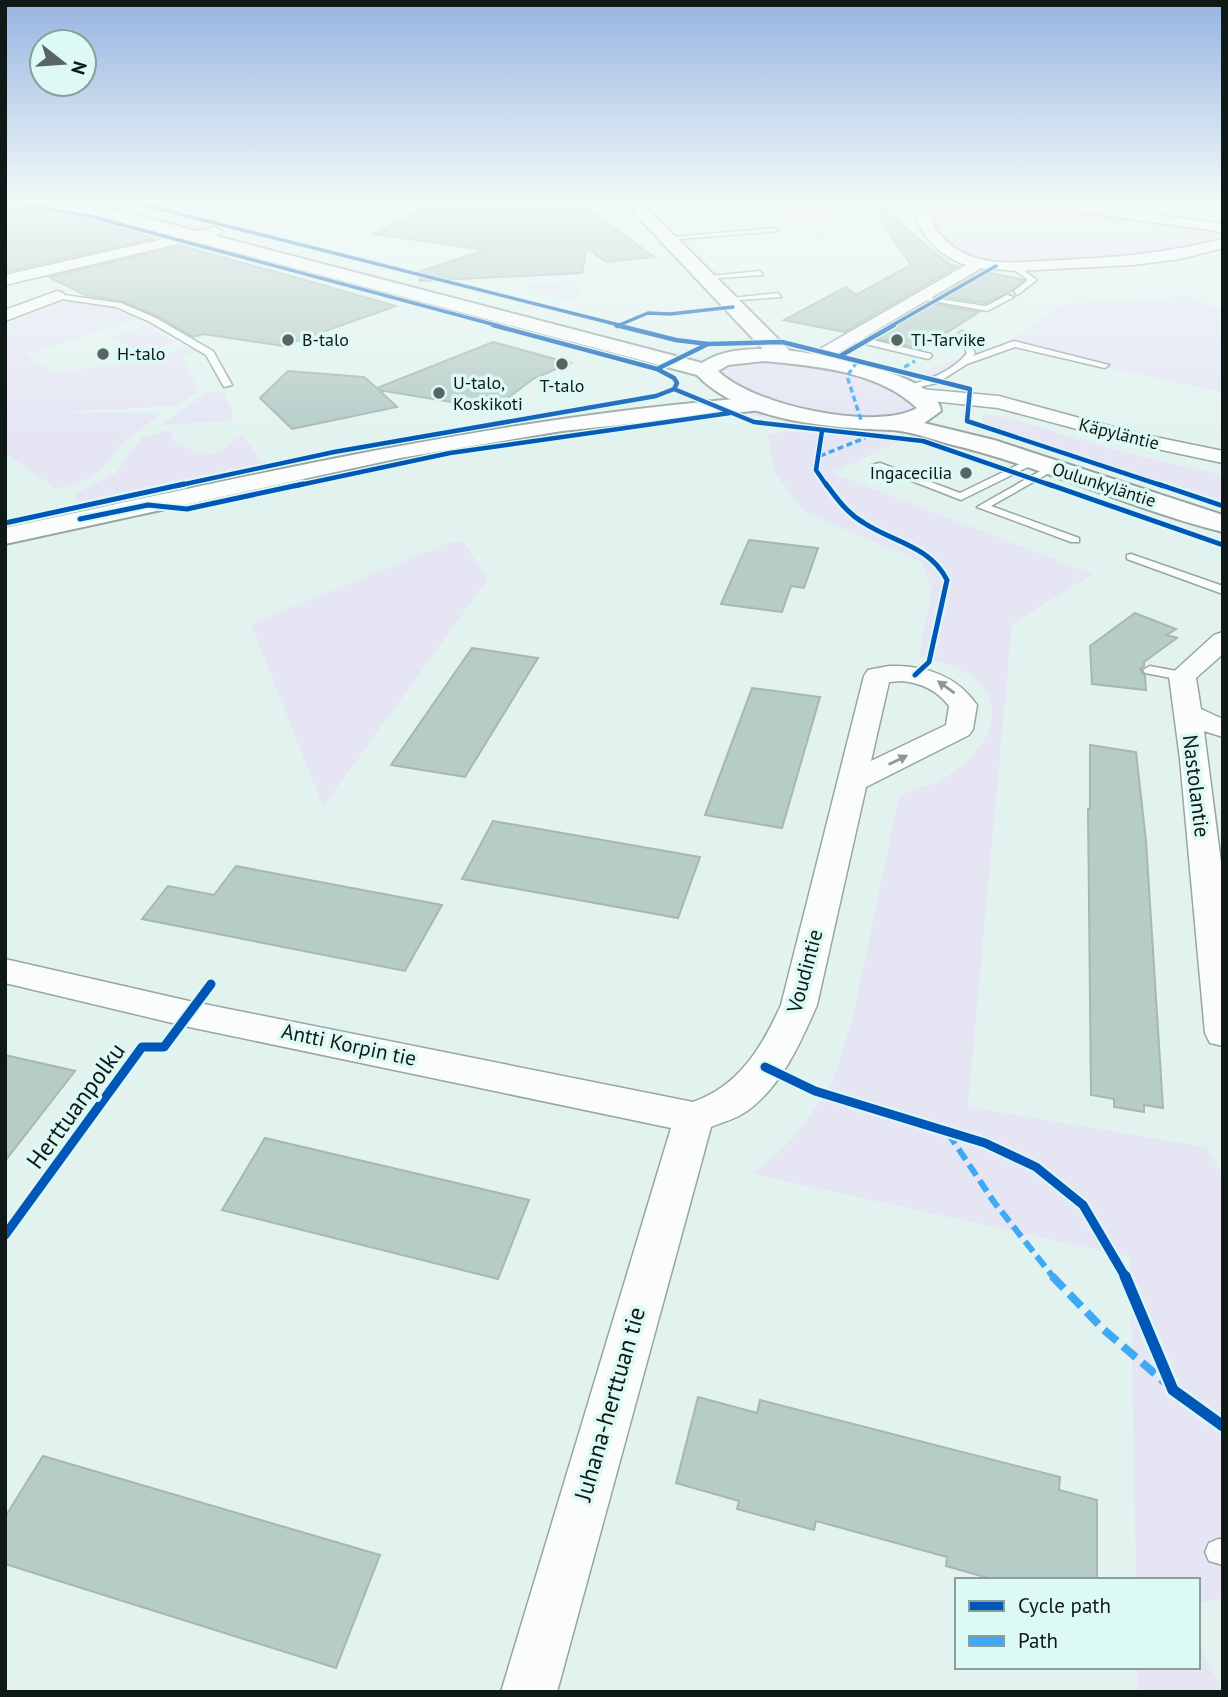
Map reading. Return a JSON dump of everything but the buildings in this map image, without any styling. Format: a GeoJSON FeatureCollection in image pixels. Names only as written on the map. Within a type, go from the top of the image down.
{"type":"FeatureCollection","features":[{"type":"Feature","properties":{"kind":"main road"},"geometry":{"type":"LineString","coordinates":[[389,279],[723,361],[749,352],[757,332]]}},
{"type":"Feature","properties":{"kind":"main road"},"geometry":{"type":"LineString","coordinates":[[707,279],[783,357]]}},
{"type":"Feature","properties":{"kind":"main road","name":"Oulunkyläntie"},"geometry":{"type":"LineString","coordinates":[[723,361],[783,357],[812,360],[886,379],[973,435],[985,446]]}},
{"type":"Feature","properties":{"kind":"main road"},"geometry":{"type":"LineString","coordinates":[[723,361],[711,379],[724,388],[762,404],[837,420],[893,424],[916,421],[921,402]]}},
{"type":"Feature","properties":{"kind":"main road"},"geometry":{"type":"LineString","coordinates":[[666,411],[712,396],[724,388]]}},
{"type":"Feature","properties":{"kind":"main road"},"geometry":{"type":"LineString","coordinates":[[5,536],[400,451],[562,424],[666,411],[762,404]]}},
{"type":"Feature","properties":{"kind":"main road","name":"Oulunkyläntie"},"geometry":{"type":"LineString","coordinates":[[893,424],[985,446],[1223,524]]}},
{"type":"Feature","properties":{"kind":"street"},"geometry":{"type":"LineString","coordinates":[[16,279],[57,296]]}},
{"type":"Feature","properties":{"kind":"street"},"geometry":{"type":"LineString","coordinates":[[812,360],[952,279]]}},
{"type":"Feature","properties":{"kind":"street"},"geometry":{"type":"LineString","coordinates":[[5,316],[57,296]]}},
{"type":"Feature","properties":{"kind":"street","name":"Käpyläntie"},"geometry":{"type":"LineString","coordinates":[[921,402],[1017,408],[1129,438],[1223,457]]}},
{"type":"Feature","properties":{"kind":"street"},"geometry":{"type":"LineString","coordinates":[[1182,676],[1189,667],[1223,640]]}},
{"type":"Feature","properties":{"kind":"street","name":"Nastolantie"},"geometry":{"type":"LineString","coordinates":[[1182,676],[1194,759],[1223,1033]]}},
{"type":"Feature","properties":{"kind":"street"},"geometry":{"type":"LineString","coordinates":[[1186,713],[1223,729]]}},
{"type":"Feature","properties":{"kind":"street","name":"Voudintie"},"geometry":{"type":"LineString","coordinates":[[694,1117],[735,1100],[765,1067],[785,1038],[799,1004],[852,782]]}},
{"type":"Feature","properties":{"kind":"street","name":"Antti Korpin tie"},"geometry":{"type":"LineString","coordinates":[[5,971],[189,1014],[694,1117]]}},
{"type":"Feature","properties":{"kind":"street","name":"Juhana-herttuan tie"},"geometry":{"type":"LineString","coordinates":[[528,1692],[694,1117]]}},
{"type":"Feature","properties":{"kind":"lane"},"geometry":{"type":"LineString","coordinates":[[920,298],[987,309],[1014,295],[1032,279]]}},
{"type":"Feature","properties":{"kind":"lane"},"geometry":{"type":"LineString","coordinates":[[726,299],[778,295]]}},
{"type":"Feature","properties":{"kind":"lane"},"geometry":{"type":"LineString","coordinates":[[57,296],[130,308],[210,353],[227,385]]}},
{"type":"Feature","properties":{"kind":"lane"},"geometry":{"type":"LineString","coordinates":[[962,334],[971,353],[964,362]]}},
{"type":"Feature","properties":{"kind":"lane"},"geometry":{"type":"LineString","coordinates":[[852,338],[928,356]]}},
{"type":"Feature","properties":{"kind":"lane"},"geometry":{"type":"LineString","coordinates":[[921,402],[934,381],[964,362],[1014,344],[1105,365]]}},
{"type":"Feature","properties":{"kind":"lane"},"geometry":{"type":"LineString","coordinates":[[876,465],[961,497],[1042,465]]}},
{"type":"Feature","properties":{"kind":"lane"},"geometry":{"type":"LineString","coordinates":[[1042,465],[982,507],[1075,540]]}},
{"type":"Feature","properties":{"kind":"lane"},"geometry":{"type":"LineString","coordinates":[[1131,557],[1223,590]]}},
{"type":"Feature","properties":{"kind":"lane"},"geometry":{"type":"LineString","coordinates":[[1150,670],[1182,676]]}},
{"type":"Feature","properties":{"kind":"shaded area"},"geometry":{"type":"Polygon","coordinates":[[[380,279],[673,354],[669,356],[380,279]]]}},
{"type":"Feature","properties":{"kind":"shaded area"},"geometry":{"type":"Polygon","coordinates":[[[576,282],[582,295],[570,300],[531,291],[527,284],[576,282]]]}},
{"type":"Feature","properties":{"kind":"shaded area"},"geometry":{"type":"Polygon","coordinates":[[[1189,296],[1223,311],[1223,392],[1014,348],[965,367],[947,380],[919,373],[1010,340],[1062,304],[1189,296]]]}},
{"type":"Feature","properties":{"kind":"shaded area"},"geometry":{"type":"Polygon","coordinates":[[[65,301],[113,308],[140,319],[25,354],[53,373],[134,362],[194,346],[201,351],[182,355],[199,392],[175,406],[55,412],[162,413],[122,443],[101,471],[88,479],[57,489],[5,453],[5,325],[65,301]]]}},
{"type":"Feature","properties":{"kind":"shaded area"},"geometry":{"type":"Polygon","coordinates":[[[147,326],[174,342],[173,344],[141,353],[110,337],[147,326]]]}},
{"type":"Feature","properties":{"kind":"shaded area"},"geometry":{"type":"Polygon","coordinates":[[[760,360],[819,368],[867,379],[904,396],[914,407],[901,414],[878,417],[816,409],[755,391],[733,380],[722,369],[727,364],[760,360]]]}},
{"type":"Feature","properties":{"kind":"shaded area"},"geometry":{"type":"Polygon","coordinates":[[[223,391],[233,414],[230,421],[160,425],[208,392],[223,391]]]}},
{"type":"Feature","properties":{"kind":"shaded area"},"geometry":{"type":"Polygon","coordinates":[[[744,406],[896,428],[922,435],[799,425],[739,412],[744,406]]]}},
{"type":"Feature","properties":{"kind":"shaded area"},"geometry":{"type":"Polygon","coordinates":[[[987,414],[1009,418],[1118,451],[1223,475],[1223,503],[987,425],[981,418],[987,414]]]}},
{"type":"Feature","properties":{"kind":"shaded area"},"geometry":{"type":"Polygon","coordinates":[[[785,431],[900,441],[832,473],[1093,574],[1012,624],[968,1107],[1206,1147],[1223,1177],[1223,1598],[1200,1604],[1200,1578],[1136,1578],[1130,1257],[753,1174],[785,1146],[805,1123],[833,1081],[853,1017],[898,800],[907,793],[950,775],[963,765],[984,739],[992,710],[988,695],[972,676],[919,656],[932,589],[922,562],[804,512],[774,472],[768,436],[785,431]]]}},
{"type":"Feature","properties":{"kind":"shaded area"},"geometry":{"type":"Polygon","coordinates":[[[171,432],[174,442],[192,450],[212,454],[243,436],[263,463],[77,502],[74,494],[116,473],[142,437],[171,432]]]}},
{"type":"Feature","properties":{"kind":"shaded area"},"geometry":{"type":"Polygon","coordinates":[[[464,541],[487,580],[323,807],[251,624],[448,543],[464,541]]]}},
{"type":"Feature","properties":{"kind":"shaded area"},"geometry":{"type":"Polygon","coordinates":[[[1200,1646],[1223,1692],[1138,1692],[1138,1669],[1200,1669],[1200,1646]]]}},
{"type":"Feature","properties":{"kind":"marked path"},"geometry":{"type":"LineString","coordinates":[[896,372],[915,361]]}},
{"type":"Feature","properties":{"kind":"marked path"},"geometry":{"type":"LineString","coordinates":[[857,362],[847,376],[862,423]]}},
{"type":"Feature","properties":{"kind":"marked path"},"geometry":{"type":"LineString","coordinates":[[820,456],[865,438]]}},
{"type":"Feature","properties":{"kind":"marked path"},"geometry":{"type":"LineString","coordinates":[[948,1133],[978,1180],[1045,1268],[1093,1319],[1168,1385]]}},
{"type":"Feature","properties":{"kind":"cycle path"},"geometry":{"type":"LineString","coordinates":[[324,279],[657,369],[674,378],[677,383],[674,389]]}},
{"type":"Feature","properties":{"kind":"cycle path"},"geometry":{"type":"LineString","coordinates":[[436,279],[676,340],[708,344]]}},
{"type":"Feature","properties":{"kind":"cycle path"},"geometry":{"type":"LineString","coordinates":[[840,356],[973,279]]}},
{"type":"Feature","properties":{"kind":"cycle path"},"geometry":{"type":"LineString","coordinates":[[617,326],[648,313],[670,314],[733,307]]}},
{"type":"Feature","properties":{"kind":"cycle path"},"geometry":{"type":"LineString","coordinates":[[657,369],[708,344],[782,342],[970,389],[967,421],[1223,506]]}},
{"type":"Feature","properties":{"kind":"cycle path"},"geometry":{"type":"LineString","coordinates":[[5,523],[334,452],[656,396],[674,389],[754,422],[923,441],[1223,545]]}},
{"type":"Feature","properties":{"kind":"cycle path"},"geometry":{"type":"LineString","coordinates":[[80,519],[148,505],[187,509],[450,453],[730,413]]}},
{"type":"Feature","properties":{"kind":"cycle path"},"geometry":{"type":"LineString","coordinates":[[822,431],[816,470],[837,499],[863,523],[923,552],[942,569],[947,580],[929,662],[915,675]]}},
{"type":"Feature","properties":{"kind":"cycle path","name":"Herttuanpolku"},"geometry":{"type":"LineString","coordinates":[[5,1235],[142,1047],[164,1047],[211,984]]}},
{"type":"Feature","properties":{"kind":"cycle path"},"geometry":{"type":"LineString","coordinates":[[765,1067],[815,1091],[985,1143],[1036,1167],[1060,1185],[1083,1205],[1099,1228],[1134,1292],[1173,1390],[1223,1426]]}},
{"type":"Feature","properties":{"kind":"place","name":"B-talo"},"geometry":{"type":"Point","coordinates":[288,340]}},
{"type":"Feature","properties":{"kind":"place","name":"TI-Tarvike"},"geometry":{"type":"Point","coordinates":[897,340]}},
{"type":"Feature","properties":{"kind":"place","name":"H-talo"},"geometry":{"type":"Point","coordinates":[103,354]}},
{"type":"Feature","properties":{"kind":"place","name":"T-talo"},"geometry":{"type":"Point","coordinates":[562,364]}},
{"type":"Feature","properties":{"kind":"place","name":"U-talo, Koskikoti"},"geometry":{"type":"Point","coordinates":[439,393]}},
{"type":"Feature","properties":{"kind":"place","name":"Ingacecilia"},"geometry":{"type":"Point","coordinates":[966,473]}}]}
